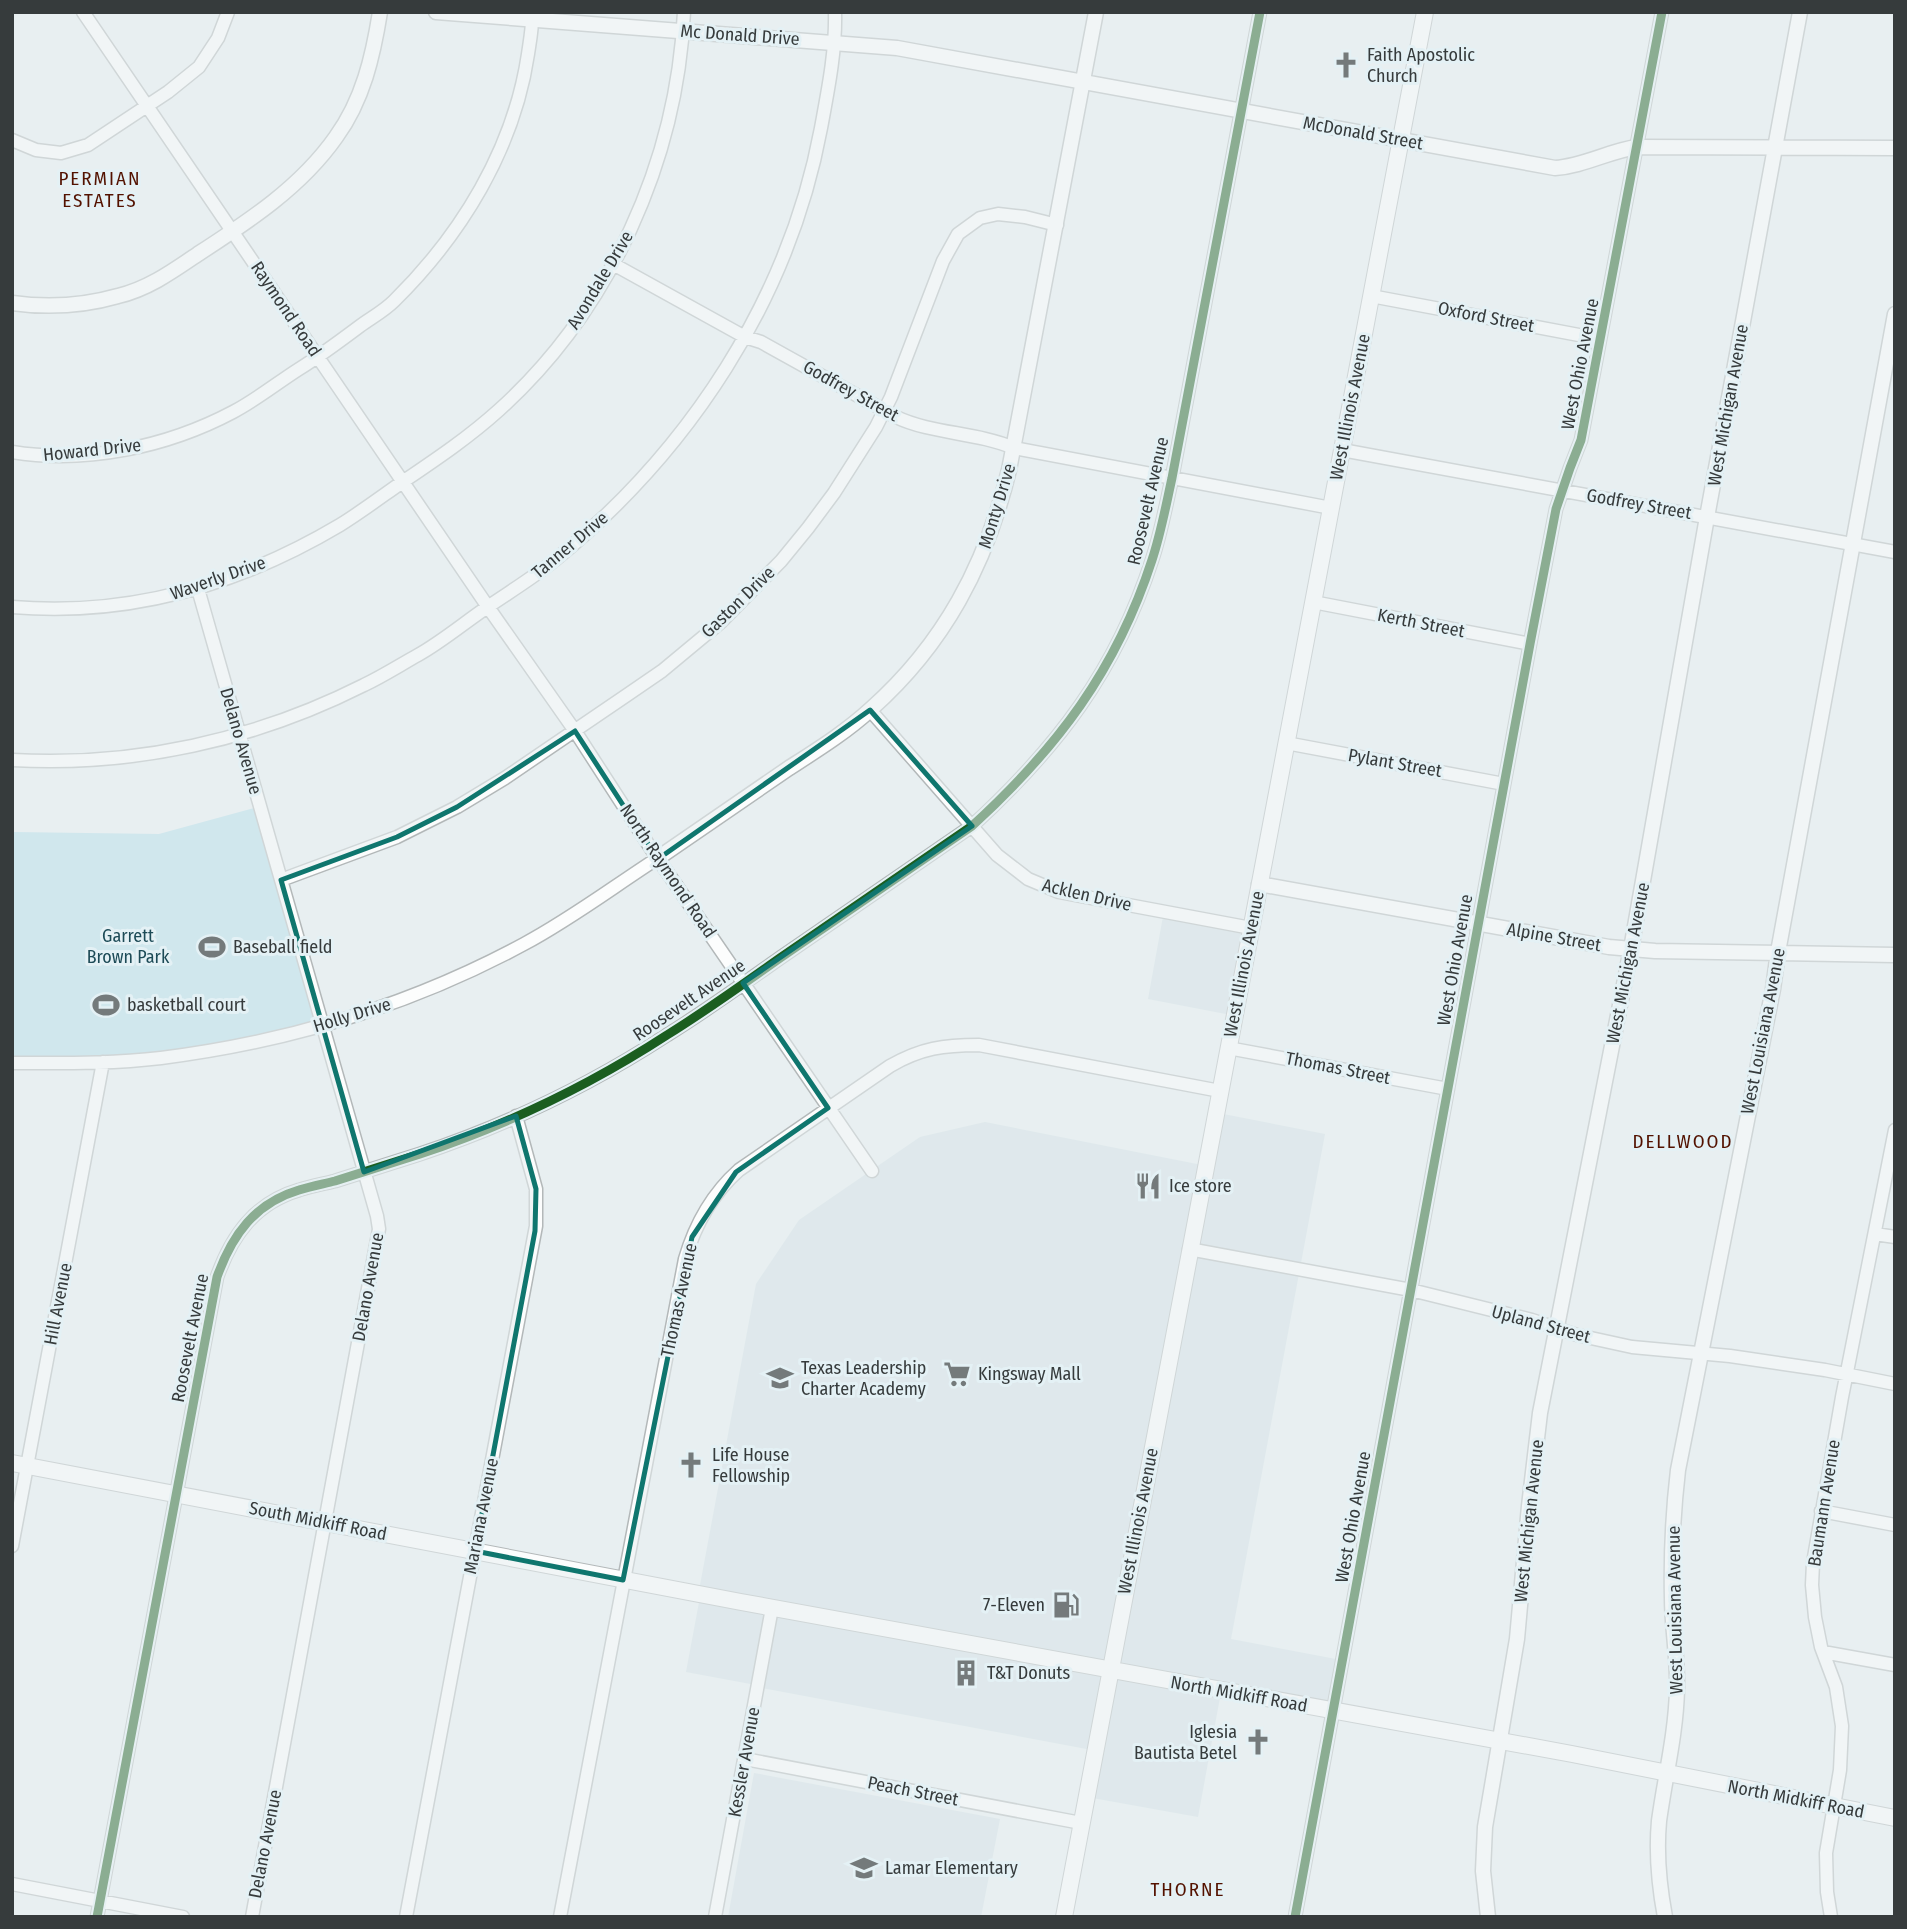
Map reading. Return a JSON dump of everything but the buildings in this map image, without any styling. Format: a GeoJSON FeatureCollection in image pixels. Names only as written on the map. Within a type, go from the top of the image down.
{"type":"FeatureCollection","features":[{"type":"Feature","properties":{"kind":"main road","name":"West Illinois Avenue"},"geometry":{"type":"LineString","coordinates":[[1064,1917],[1425,12]]}},
{"type":"Feature","properties":{"kind":"main road","name":"South Midkiff Road"},"geometry":{"type":"LineString","coordinates":[[20,1465],[623,1580]]}},
{"type":"Feature","properties":{"kind":"main road","name":"North Midkiff Road"},"geometry":{"type":"LineString","coordinates":[[623,1580],[1500,1741],[1895,1818]]}},
{"type":"Feature","properties":{"kind":"street","name":"Raymond Road"},"geometry":{"type":"LineString","coordinates":[[83,12],[488,607]]}},
{"type":"Feature","properties":{"kind":"street"},"geometry":{"type":"LineString","coordinates":[[12,140],[36,150],[61,153],[88,145],[179,84],[199,67],[218,38],[228,12]]}},
{"type":"Feature","properties":{"kind":"street"},"geometry":{"type":"LineString","coordinates":[[12,303],[31,306],[78,305],[121,296],[157,281],[233,231],[291,188],[318,161],[338,135],[354,107],[368,73],[380,12]]}},
{"type":"Feature","properties":{"kind":"street","name":"Mc Donald Drive"},"geometry":{"type":"LineString","coordinates":[[436,12],[532,16],[834,42]]}},
{"type":"Feature","properties":{"kind":"street","name":"Avondale Drive"},"geometry":{"type":"LineString","coordinates":[[404,481],[466,438],[520,390],[574,325],[613,264],[639,210],[660,153],[672,103],[684,12]]}},
{"type":"Feature","properties":{"kind":"street","name":"Tanner Drive"},"geometry":{"type":"LineString","coordinates":[[12,760],[133,757],[169,752],[239,735],[303,712],[363,686],[421,654],[552,562],[601,520],[629,493],[689,424],[745,337],[776,275],[798,217],[819,143],[830,81],[835,12]]}},
{"type":"Feature","properties":{"kind":"street","name":"Monty Drive"},"geometry":{"type":"LineString","coordinates":[[658,858],[839,735],[870,710],[907,673],[936,638],[965,592],[998,514],[1014,448],[1096,12]]}},
{"type":"Feature","properties":{"kind":"street","name":"Roosevelt Avenue"},"geometry":{"type":"LineString","coordinates":[[97,1917],[217,1277],[232,1242],[250,1219],[276,1200],[299,1190],[458,1141],[578,1087],[631,1058],[972,826],[1035,764],[1073,718],[1119,642],[1143,588],[1163,522],[1260,12]]}},
{"type":"Feature","properties":{"kind":"street","name":"West Ohio Avenue"},"geometry":{"type":"LineString","coordinates":[[1295,1917],[1556,509],[1581,440],[1662,12]]}},
{"type":"Feature","properties":{"kind":"street","name":"West Michigan Avenue"},"geometry":{"type":"LineString","coordinates":[[1488,1917],[1483,1871],[1485,1827],[1517,1639],[1537,1434],[1631,949],[1800,12]]}},
{"type":"Feature","properties":{"kind":"street","name":"Howard Drive"},"geometry":{"type":"LineString","coordinates":[[12,452],[37,456],[134,449],[178,436],[233,412],[318,357],[392,303],[436,256],[468,212],[492,168],[511,122],[525,72],[532,16]]}},
{"type":"Feature","properties":{"kind":"street","name":"McDonald Street"},"geometry":{"type":"LineString","coordinates":[[834,42],[912,50],[1555,168],[1578,165],[1623,149],[1637,147],[1895,148]]}},
{"type":"Feature","properties":{"kind":"street","name":"Gaston Drive"},"geometry":{"type":"LineString","coordinates":[[281,880],[397,837],[457,807],[505,778],[662,671],[721,622],[742,603],[808,528],[850,470],[884,411],[943,261],[958,234],[979,218],[998,214],[1057,225]]}},
{"type":"Feature","properties":{"kind":"street"},"geometry":{"type":"LineString","coordinates":[[613,264],[745,337]]}},
{"type":"Feature","properties":{"kind":"street","name":"Oxford Street"},"geometry":{"type":"LineString","coordinates":[[1371,296],[1600,339]]}},
{"type":"Feature","properties":{"kind":"street","name":"West Louisiana Avenue"},"geometry":{"type":"LineString","coordinates":[[1665,1917],[1659,1890],[1658,1849],[1659,1824],[1675,1725],[1677,1688],[1672,1599],[1672,1527],[1678,1470],[1773,989],[1895,314]]}},
{"type":"Feature","properties":{"kind":"street","name":"Godfrey Street"},"geometry":{"type":"LineString","coordinates":[[745,337],[761,342],[884,411],[921,427],[999,441],[1014,448],[1331,508]]}},
{"type":"Feature","properties":{"kind":"street","name":"Godfrey Street"},"geometry":{"type":"LineString","coordinates":[[1342,450],[1895,552]]}},
{"type":"Feature","properties":{"kind":"street","name":"Waverly Drive"},"geometry":{"type":"LineString","coordinates":[[12,607],[61,609],[108,606],[198,589],[266,564],[321,536],[404,481]]}},
{"type":"Feature","properties":{"kind":"street","name":"Delano Avenue"},"geometry":{"type":"LineString","coordinates":[[198,589],[377,1216],[379,1238],[252,1917]]}},
{"type":"Feature","properties":{"kind":"street","name":"Kerth Street"},"geometry":{"type":"LineString","coordinates":[[1313,602],[1530,644]]}},
{"type":"Feature","properties":{"kind":"street","name":"North Raymond Road"},"geometry":{"type":"LineString","coordinates":[[488,607],[575,731],[658,858],[872,1171]]}},
{"type":"Feature","properties":{"kind":"street","name":"Acklen Drive"},"geometry":{"type":"LineString","coordinates":[[870,710],[1002,860],[1028,879],[1063,893],[1251,928]]}},
{"type":"Feature","properties":{"kind":"street","name":"Pylant Street"},"geometry":{"type":"LineString","coordinates":[[1286,743],[1504,784]]}},
{"type":"Feature","properties":{"kind":"street","name":"Holly Drive"},"geometry":{"type":"LineString","coordinates":[[12,1063],[48,1064],[158,1058],[267,1040],[323,1026],[392,1004],[507,953],[585,908],[658,858]]}},
{"type":"Feature","properties":{"kind":"street","name":"Alpine Street"},"geometry":{"type":"LineString","coordinates":[[1259,884],[1609,947],[1655,951],[1895,955]]}},
{"type":"Feature","properties":{"kind":"street","name":"Thomas Avenue"},"geometry":{"type":"LineString","coordinates":[[560,1917],[685,1259],[692,1237],[708,1206],[725,1184],[736,1172],[828,1108],[903,1059],[930,1048],[962,1044],[984,1045],[1220,1091]]}},
{"type":"Feature","properties":{"kind":"street","name":"Thomas Street"},"geometry":{"type":"LineString","coordinates":[[1228,1048],[1448,1089]]}},
{"type":"Feature","properties":{"kind":"street","name":"Hill Avenue"},"geometry":{"type":"LineString","coordinates":[[12,1546],[20,1465],[103,1062]]}},
{"type":"Feature","properties":{"kind":"street","name":"Mariana Avenue"},"geometry":{"type":"LineString","coordinates":[[406,1917],[536,1226],[536,1189],[516,1116]]}},
{"type":"Feature","properties":{"kind":"street","name":"Baumann Avenue"},"geometry":{"type":"LineString","coordinates":[[1831,1917],[1826,1853],[1842,1752],[1842,1726],[1836,1686],[1823,1652],[1815,1617],[1812,1586],[1814,1549],[1895,1130]]}},
{"type":"Feature","properties":{"kind":"street"},"geometry":{"type":"LineString","coordinates":[[1875,1234],[1895,1237]]}},
{"type":"Feature","properties":{"kind":"street","name":"Upland Street"},"geometry":{"type":"LineString","coordinates":[[1189,1249],[1410,1290],[1632,1347],[1730,1356],[1895,1384]]}},
{"type":"Feature","properties":{"kind":"street"},"geometry":{"type":"LineString","coordinates":[[1821,1511],[1895,1525]]}},
{"type":"Feature","properties":{"kind":"street","name":"Kessler Avenue"},"geometry":{"type":"LineString","coordinates":[[715,1917],[772,1608]]}},
{"type":"Feature","properties":{"kind":"street"},"geometry":{"type":"LineString","coordinates":[[1823,1652],[1895,1665]]}},
{"type":"Feature","properties":{"kind":"street","name":"Peach Street"},"geometry":{"type":"LineString","coordinates":[[745,1759],[1081,1823]]}},
{"type":"Feature","properties":{"kind":"street"},"geometry":{"type":"LineString","coordinates":[[12,1884],[183,1917]]}},
{"type":"Feature","properties":{"kind":"highlighted area"},"geometry":{"type":"Polygon","coordinates":[[[870,710],[972,826],[743,983],[828,1108],[736,1172],[692,1237],[623,1580],[475,1551],[535,1231],[536,1189],[516,1116],[364,1172],[281,880],[397,837],[457,807],[575,731],[658,859],[870,710]]]}},
{"type":"Feature","properties":{"kind":"shaded area"},"geometry":{"type":"Polygon","coordinates":[[[1164,911],[1248,927],[1231,1015],[1148,999],[1164,911]]]}},
{"type":"Feature","properties":{"kind":"shaded area"},"geometry":{"type":"Polygon","coordinates":[[[1213,1112],[1325,1134],[1231,1639],[1341,1660],[1331,1713],[1221,1692],[1198,1817],[1087,1797],[1092,1750],[686,1672],[756,1284],[799,1220],[920,1137],[985,1122],[1202,1165],[1213,1112]]]}},
{"type":"Feature","properties":{"kind":"shaded area","name":"Lamar Elementary"},"geometry":{"type":"Polygon","coordinates":[[[754,1773],[1000,1819],[981,1917],[728,1917],[754,1773]]]}},
{"type":"Feature","properties":{"kind":"green space","name":"Garrett Brown Park"},"geometry":{"type":"Polygon","coordinates":[[[258,807],[323,1026],[213,1050],[12,1063],[12,832],[159,834],[258,807]]]}},
{"type":"Feature","properties":{"kind":"cycle path"},"geometry":{"type":"LineString","coordinates":[[97,1917],[217,1277],[238,1234],[258,1212],[283,1196],[452,1143],[516,1117],[578,1087],[638,1053],[710,1007],[972,826],[1003,797],[1057,737],[1102,672],[1121,637],[1158,540],[1260,12]]}},
{"type":"Feature","properties":{"kind":"cycle path"},"geometry":{"type":"LineString","coordinates":[[1295,1917],[1556,509],[1581,440],[1662,12]]}},
{"type":"Feature","properties":{"kind":"place","name":"Faith Apostolic Church"},"geometry":{"type":"Point","coordinates":[1346,65]}},
{"type":"Feature","properties":{"kind":"place","name":"Baseball field"},"geometry":{"type":"Point","coordinates":[212,947]}},
{"type":"Feature","properties":{"kind":"place","name":"basketball court"},"geometry":{"type":"Point","coordinates":[106,1005]}},
{"type":"Feature","properties":{"kind":"place","name":"Ice store"},"geometry":{"type":"Point","coordinates":[1148,1186]}},
{"type":"Feature","properties":{"kind":"place","name":"Kingsway Mall"},"geometry":{"type":"Point","coordinates":[957,1374]}},
{"type":"Feature","properties":{"kind":"place","name":"Texas Leadership Charter Academy"},"geometry":{"type":"Point","coordinates":[780,1378]}},
{"type":"Feature","properties":{"kind":"place","name":"Life House Fellowship"},"geometry":{"type":"Point","coordinates":[691,1465]}},
{"type":"Feature","properties":{"kind":"place","name":"7-Eleven"},"geometry":{"type":"Point","coordinates":[1066,1605]}},
{"type":"Feature","properties":{"kind":"place","name":"T&T Donuts"},"geometry":{"type":"Point","coordinates":[966,1673]}},
{"type":"Feature","properties":{"kind":"place","name":"Iglesia Bautista Betel"},"geometry":{"type":"Point","coordinates":[1258,1742]}},
{"type":"Feature","properties":{"kind":"place","name":"Lamar Elementary"},"geometry":{"type":"Point","coordinates":[864,1868]}},
{"type":"Feature","properties":{"kind":"district","name":"PERMIAN ESTATES"},"geometry":{"type":"Point","coordinates":[100,189]}},
{"type":"Feature","properties":{"kind":"district","name":"DELLWOOD"},"geometry":{"type":"Point","coordinates":[1683,1141]}},
{"type":"Feature","properties":{"kind":"district","name":"THORNE"},"geometry":{"type":"Point","coordinates":[1188,1889]}}]}
